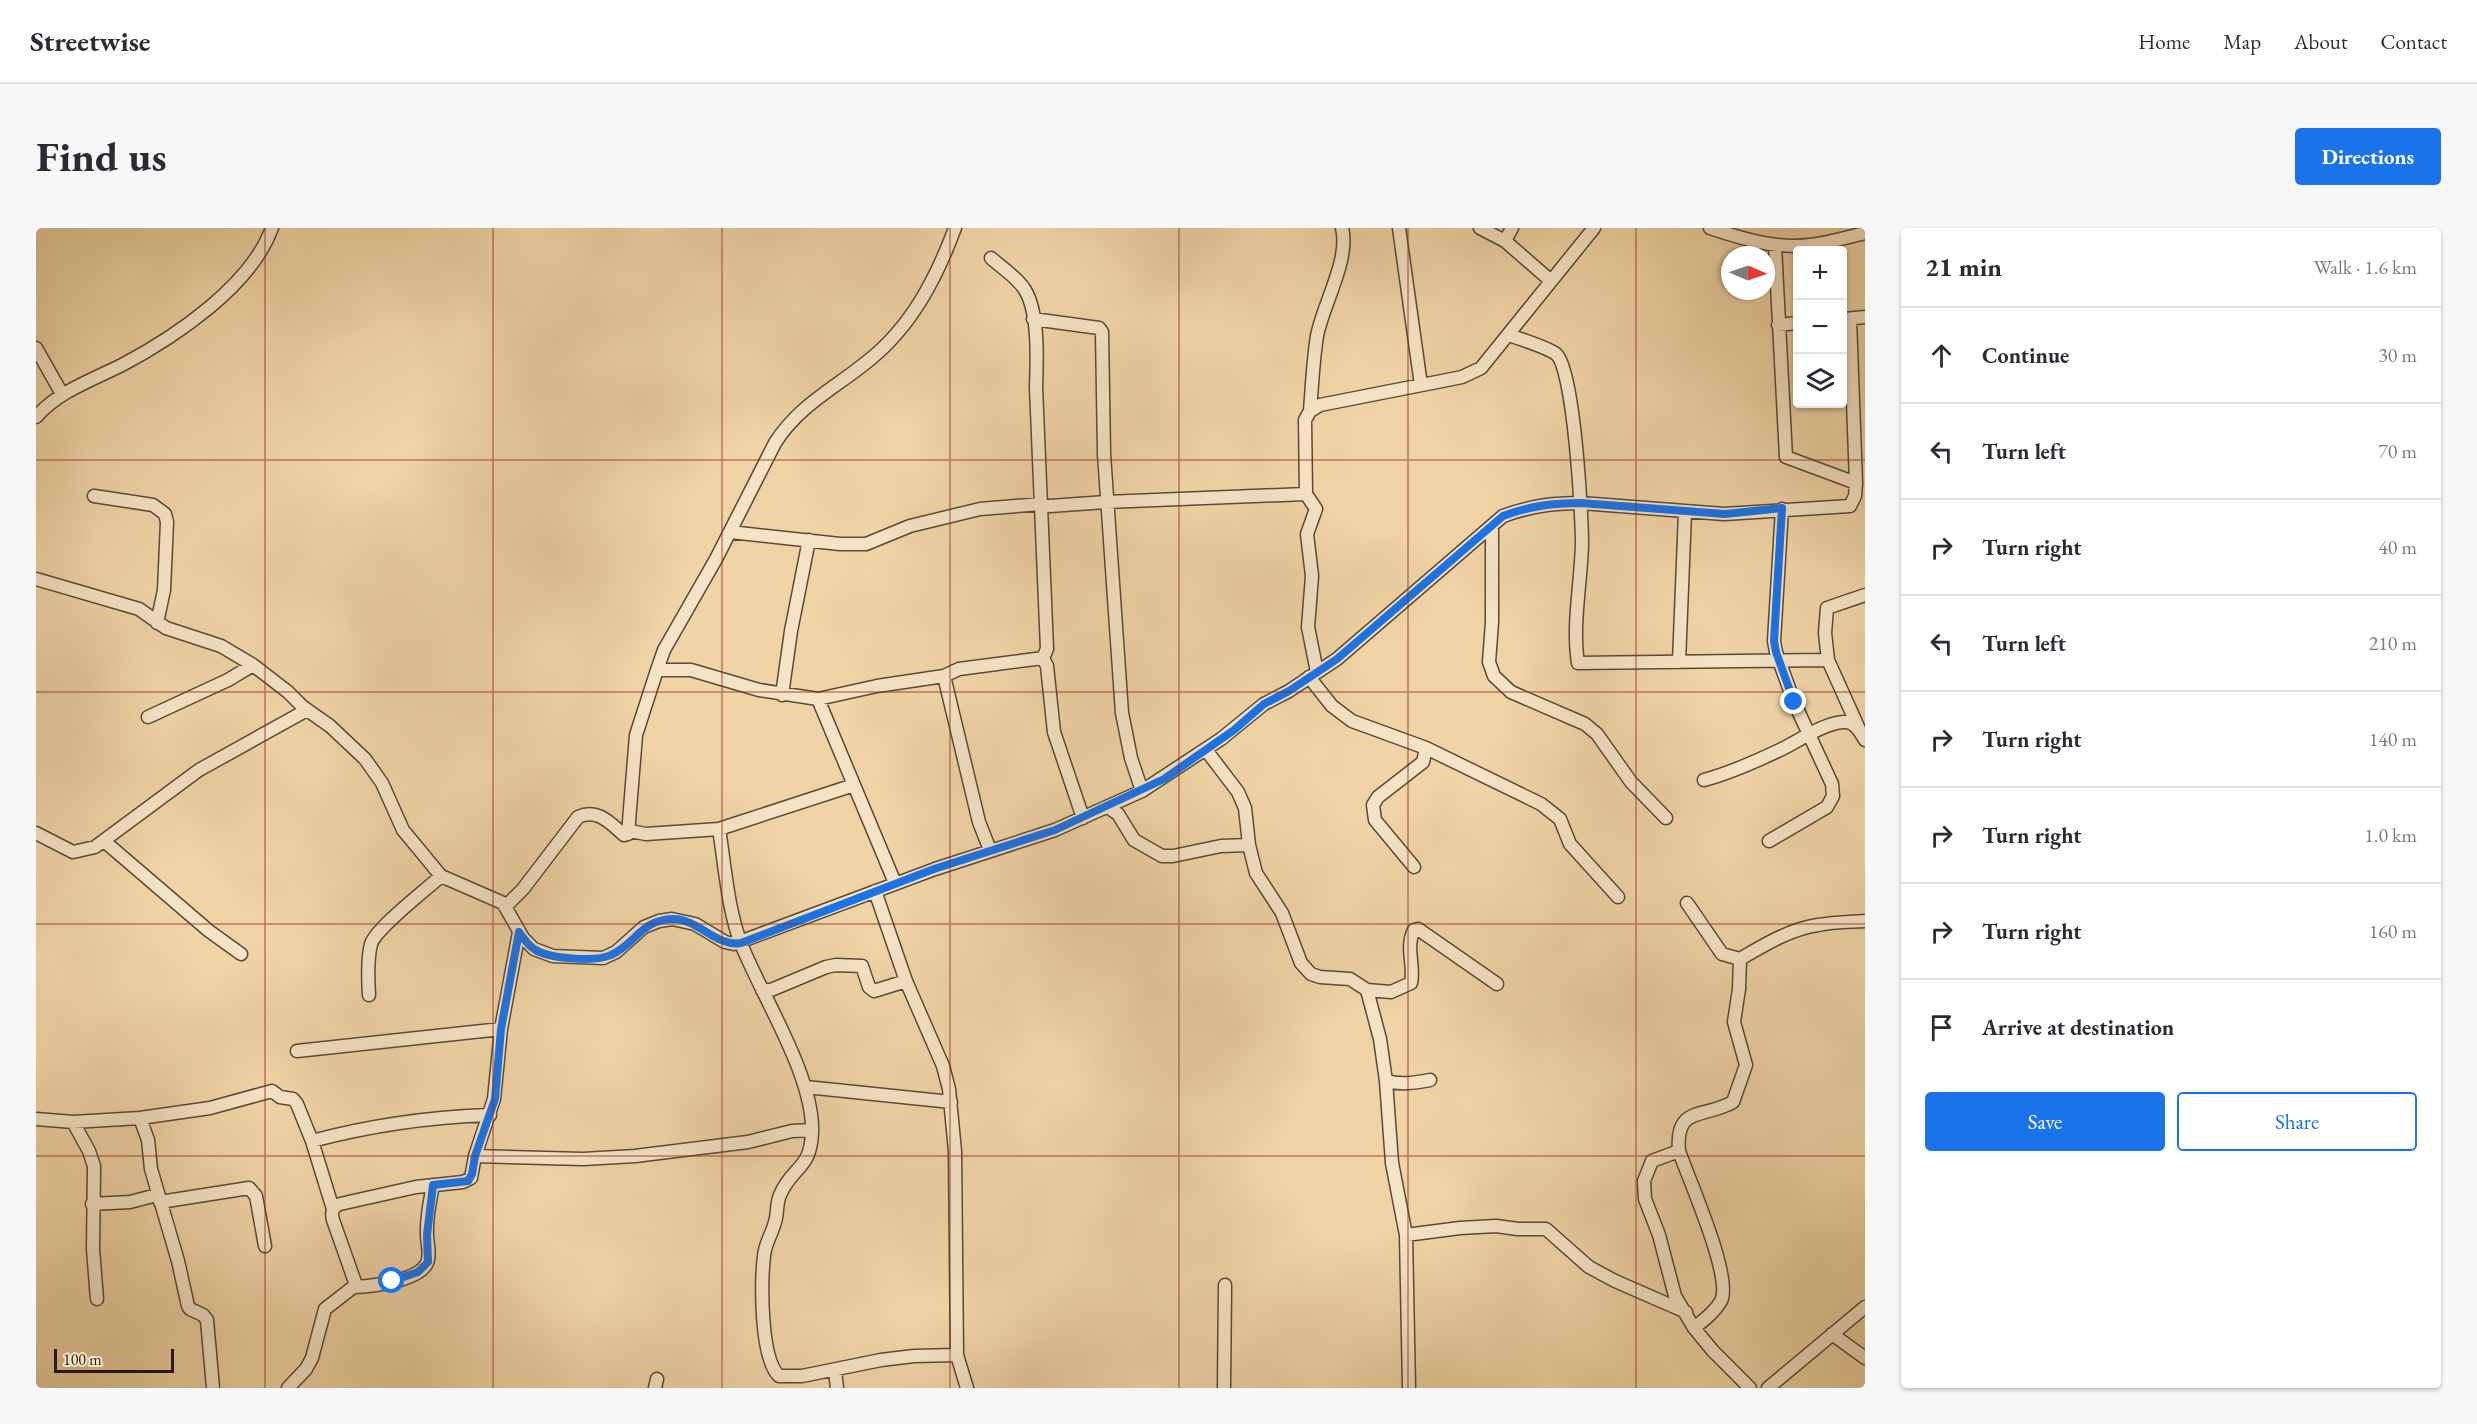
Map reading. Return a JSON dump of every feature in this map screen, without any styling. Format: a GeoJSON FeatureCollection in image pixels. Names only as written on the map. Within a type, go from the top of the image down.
{"type":"FeatureCollection","features":[{"type":"Feature","properties":{"kind":"street"},"geometry":{"type":"LineString","coordinates":[[36,417],[62,394],[144,352],[174,333],[229,291],[257,257],[272,228]]}},
{"type":"Feature","properties":{"kind":"street"},"geometry":{"type":"LineString","coordinates":[[630,831],[636,735],[657,670],[669,642],[685,618],[775,443],[811,401],[867,362],[903,328],[937,271],[955,228]]}},
{"type":"Feature","properties":{"kind":"street"},"geometry":{"type":"LineString","coordinates":[[1342,228],[1344,236],[1342,251],[1317,334],[1310,411],[1305,420],[1306,494],[1316,509],[1307,534],[1312,576],[1308,627],[1313,674],[1332,706],[1352,722],[1426,748],[1541,804],[1560,819],[1570,844],[1618,897]]}},
{"type":"Feature","properties":{"kind":"street"},"geometry":{"type":"LineString","coordinates":[[1399,228],[1421,385]]}},
{"type":"Feature","properties":{"kind":"street"},"geometry":{"type":"LineString","coordinates":[[1480,228],[1505,241],[1551,281]]}},
{"type":"Feature","properties":{"kind":"street"},"geometry":{"type":"LineString","coordinates":[[1505,241],[1512,228]]}},
{"type":"Feature","properties":{"kind":"street"},"geometry":{"type":"LineString","coordinates":[[1310,411],[1320,405],[1361,399],[1462,377],[1481,368],[1594,228]]}},
{"type":"Feature","properties":{"kind":"street"},"geometry":{"type":"LineString","coordinates":[[1710,228],[1775,246],[1809,245],[1865,233]]}},
{"type":"Feature","properties":{"kind":"street"},"geometry":{"type":"LineString","coordinates":[[1775,246],[1786,457],[1856,483]]}},
{"type":"Feature","properties":{"kind":"street"},"geometry":{"type":"LineString","coordinates":[[991,258],[1025,290],[1033,319],[1037,358],[1036,387],[1047,649],[1043,658]]}},
{"type":"Feature","properties":{"kind":"street"},"geometry":{"type":"LineString","coordinates":[[1847,319],[1865,317]]}},
{"type":"Feature","properties":{"kind":"street"},"geometry":{"type":"LineString","coordinates":[[1033,319],[1099,328],[1102,332],[1106,502],[1122,713],[1131,758],[1142,791]]}},
{"type":"Feature","properties":{"kind":"street"},"geometry":{"type":"LineString","coordinates":[[1778,325],[1793,323]]}},
{"type":"Feature","properties":{"kind":"street"},"geometry":{"type":"LineString","coordinates":[[1509,335],[1556,353],[1564,364],[1571,405],[1581,503],[1578,663],[1828,660]]}},
{"type":"Feature","properties":{"kind":"street"},"geometry":{"type":"LineString","coordinates":[[36,579],[138,609],[157,623],[226,648],[253,665],[330,726],[365,759],[382,783],[403,830],[441,876],[501,901],[506,906],[519,932],[534,949],[553,957],[609,956],[644,927],[672,919],[695,924],[729,944],[741,943],[895,883],[1041,835],[1142,791],[1206,750],[1264,704],[1353,646],[1503,516],[1541,504],[1581,503],[1725,514],[1782,508],[1850,506],[1855,496],[1856,483],[1847,335]]}},
{"type":"Feature","properties":{"kind":"street"},"geometry":{"type":"LineString","coordinates":[[36,348],[62,394]]}},
{"type":"Feature","properties":{"kind":"street"},"geometry":{"type":"LineString","coordinates":[[730,532],[866,544],[910,526],[980,509],[1041,504],[1050,506],[1306,494]]}},
{"type":"Feature","properties":{"kind":"street"},"geometry":{"type":"LineString","coordinates":[[94,496],[153,505],[165,514],[167,522],[164,590],[157,623]]}},
{"type":"Feature","properties":{"kind":"street"},"geometry":{"type":"LineString","coordinates":[[1769,841],[1827,807],[1833,796],[1833,784],[1794,702],[1774,641],[1782,508]]}},
{"type":"Feature","properties":{"kind":"street"},"geometry":{"type":"LineString","coordinates":[[1679,662],[1685,512]]}},
{"type":"Feature","properties":{"kind":"street"},"geometry":{"type":"LineString","coordinates":[[1492,526],[1492,621],[1489,662],[1494,676],[1511,692],[1585,724],[1597,734],[1631,782],[1666,818]]}},
{"type":"Feature","properties":{"kind":"street"},"geometry":{"type":"LineString","coordinates":[[782,694],[790,631],[809,540]]}},
{"type":"Feature","properties":{"kind":"street"},"geometry":{"type":"LineString","coordinates":[[1863,733],[1828,660],[1825,633],[1827,608],[1865,595]]}},
{"type":"Feature","properties":{"kind":"street"},"geometry":{"type":"LineString","coordinates":[[657,670],[691,670],[782,694],[818,699],[876,686],[944,676],[959,669],[1043,658]]}},
{"type":"Feature","properties":{"kind":"street"},"geometry":{"type":"LineString","coordinates":[[1043,658],[1047,666],[1054,732],[1083,818]]}},
{"type":"Feature","properties":{"kind":"street"},"geometry":{"type":"LineString","coordinates":[[148,717],[228,680],[253,665]]}},
{"type":"Feature","properties":{"kind":"street"},"geometry":{"type":"LineString","coordinates":[[944,676],[979,822],[990,850]]}},
{"type":"Feature","properties":{"kind":"street"},"geometry":{"type":"LineString","coordinates":[[818,699],[895,883]]}},
{"type":"Feature","properties":{"kind":"street"},"geometry":{"type":"LineString","coordinates":[[36,833],[73,852],[95,847],[199,770],[307,710]]}},
{"type":"Feature","properties":{"kind":"street"},"geometry":{"type":"LineString","coordinates":[[1704,780],[1755,761],[1811,734],[1846,722],[1863,733]]}},
{"type":"Feature","properties":{"kind":"street"},"geometry":{"type":"LineString","coordinates":[[1414,867],[1375,820],[1373,805],[1378,797],[1423,762],[1426,748]]}},
{"type":"Feature","properties":{"kind":"street"},"geometry":{"type":"LineString","coordinates":[[1206,750],[1238,792],[1245,808],[1249,845],[1256,873],[1282,913],[1306,969],[1311,974],[1320,977],[1350,979],[1367,990],[1391,992],[1411,983],[1414,971],[1410,957],[1411,936],[1414,930],[1418,929],[1497,984]]}},
{"type":"Feature","properties":{"kind":"street"},"geometry":{"type":"LineString","coordinates":[[506,906],[523,889],[578,818],[588,814],[597,814],[624,835],[630,831],[646,834],[719,830],[854,785]]}},
{"type":"Feature","properties":{"kind":"street"},"geometry":{"type":"LineString","coordinates":[[1108,807],[1118,814],[1134,840],[1162,856],[1173,856],[1221,846],[1249,845]]}},
{"type":"Feature","properties":{"kind":"street"},"geometry":{"type":"LineString","coordinates":[[719,830],[729,893],[741,943],[806,1087],[812,1130],[808,1158],[784,1185],[779,1197],[775,1221],[767,1239],[763,1281],[765,1329],[774,1372],[779,1376],[802,1376],[881,1360],[957,1354]]}},
{"type":"Feature","properties":{"kind":"street"},"geometry":{"type":"LineString","coordinates":[[104,841],[201,924],[241,954]]}},
{"type":"Feature","properties":{"kind":"street"},"geometry":{"type":"LineString","coordinates":[[369,995],[368,977],[373,941],[441,876]]}},
{"type":"Feature","properties":{"kind":"street"},"geometry":{"type":"LineString","coordinates":[[875,891],[906,981],[943,1066],[951,1102],[955,1151],[957,1354],[967,1388]]}},
{"type":"Feature","properties":{"kind":"street"},"geometry":{"type":"LineString","coordinates":[[1687,903],[1722,954],[1740,959],[1802,928],[1865,921]]}},
{"type":"Feature","properties":{"kind":"street"},"geometry":{"type":"LineString","coordinates":[[333,1209],[340,1204],[469,1180],[495,1099],[501,1029],[519,932]]}},
{"type":"Feature","properties":{"kind":"street"},"geometry":{"type":"LineString","coordinates":[[1695,1328],[1709,1316],[1720,1301],[1723,1292],[1723,1278],[1679,1151],[1678,1135],[1681,1124],[1692,1117],[1731,1104],[1745,1072],[1746,1065],[1734,1022],[1739,989],[1740,959]]}},
{"type":"Feature","properties":{"kind":"street"},"geometry":{"type":"LineString","coordinates":[[762,990],[771,990],[836,965],[862,966],[869,987],[874,991],[906,981]]}},
{"type":"Feature","properties":{"kind":"street"},"geometry":{"type":"LineString","coordinates":[[1367,990],[1380,1039],[1386,1081],[1392,1163],[1406,1235],[1409,1388]]}},
{"type":"Feature","properties":{"kind":"street"},"geometry":{"type":"LineString","coordinates":[[297,1051],[501,1029]]}},
{"type":"Feature","properties":{"kind":"street"},"geometry":{"type":"LineString","coordinates":[[1386,1081],[1411,1084],[1430,1080]]}},
{"type":"Feature","properties":{"kind":"street"},"geometry":{"type":"LineString","coordinates":[[806,1087],[951,1102]]}},
{"type":"Feature","properties":{"kind":"street"},"geometry":{"type":"LineString","coordinates":[[36,1119],[73,1122],[140,1118],[210,1108],[270,1090],[280,1097],[292,1098],[296,1101],[312,1141],[333,1209],[331,1214],[355,1280],[355,1287]]}},
{"type":"Feature","properties":{"kind":"street"},"geometry":{"type":"LineString","coordinates":[[312,1141],[388,1123],[422,1118],[490,1115]]}},
{"type":"Feature","properties":{"kind":"street"},"geometry":{"type":"LineString","coordinates":[[140,1118],[148,1140],[149,1159],[158,1198],[178,1261],[189,1309],[206,1318],[213,1388]]}},
{"type":"Feature","properties":{"kind":"street"},"geometry":{"type":"LineString","coordinates":[[73,1122],[89,1150],[94,1166],[92,1204],[97,1299]]}},
{"type":"Feature","properties":{"kind":"street"},"geometry":{"type":"LineString","coordinates":[[475,1156],[583,1159],[635,1155],[748,1142],[792,1131],[812,1130]]}},
{"type":"Feature","properties":{"kind":"street"},"geometry":{"type":"LineString","coordinates":[[1679,1151],[1652,1161],[1647,1171],[1643,1191],[1644,1199],[1659,1234],[1675,1296],[1713,1351],[1750,1388]]}},
{"type":"Feature","properties":{"kind":"street"},"geometry":{"type":"LineString","coordinates":[[288,1388],[306,1369],[312,1358],[325,1309],[355,1287],[392,1281],[408,1276],[424,1267],[429,1258],[427,1235],[433,1185]]}},
{"type":"Feature","properties":{"kind":"street"},"geometry":{"type":"LineString","coordinates":[[92,1204],[130,1202],[249,1188],[256,1196],[265,1246]]}},
{"type":"Feature","properties":{"kind":"street"},"geometry":{"type":"LineString","coordinates":[[1406,1235],[1496,1226],[1546,1229],[1589,1267],[1686,1312]]}},
{"type":"Feature","properties":{"kind":"street"},"geometry":{"type":"LineString","coordinates":[[1224,1388],[1225,1285]]}},
{"type":"Feature","properties":{"kind":"street"},"geometry":{"type":"LineString","coordinates":[[1768,1388],[1865,1307]]}},
{"type":"Feature","properties":{"kind":"street"},"geometry":{"type":"LineString","coordinates":[[1832,1334],[1865,1358]]}},
{"type":"Feature","properties":{"kind":"street"},"geometry":{"type":"LineString","coordinates":[[835,1371],[837,1388]]}},
{"type":"Feature","properties":{"kind":"route"},"geometry":{"type":"LineString","coordinates":[[392,1281],[418,1272],[428,1262],[427,1235],[433,1185],[468,1181],[471,1178],[475,1156],[495,1099],[501,1029],[519,932],[534,949],[553,957],[603,958],[616,952],[644,927],[672,919],[695,924],[729,944],[741,943],[934,869],[1055,830],[1164,779],[1221,740],[1264,704],[1289,691],[1337,659],[1503,516],[1527,507],[1558,503],[1725,514],[1782,508],[1774,641],[1794,702]]}}]}
